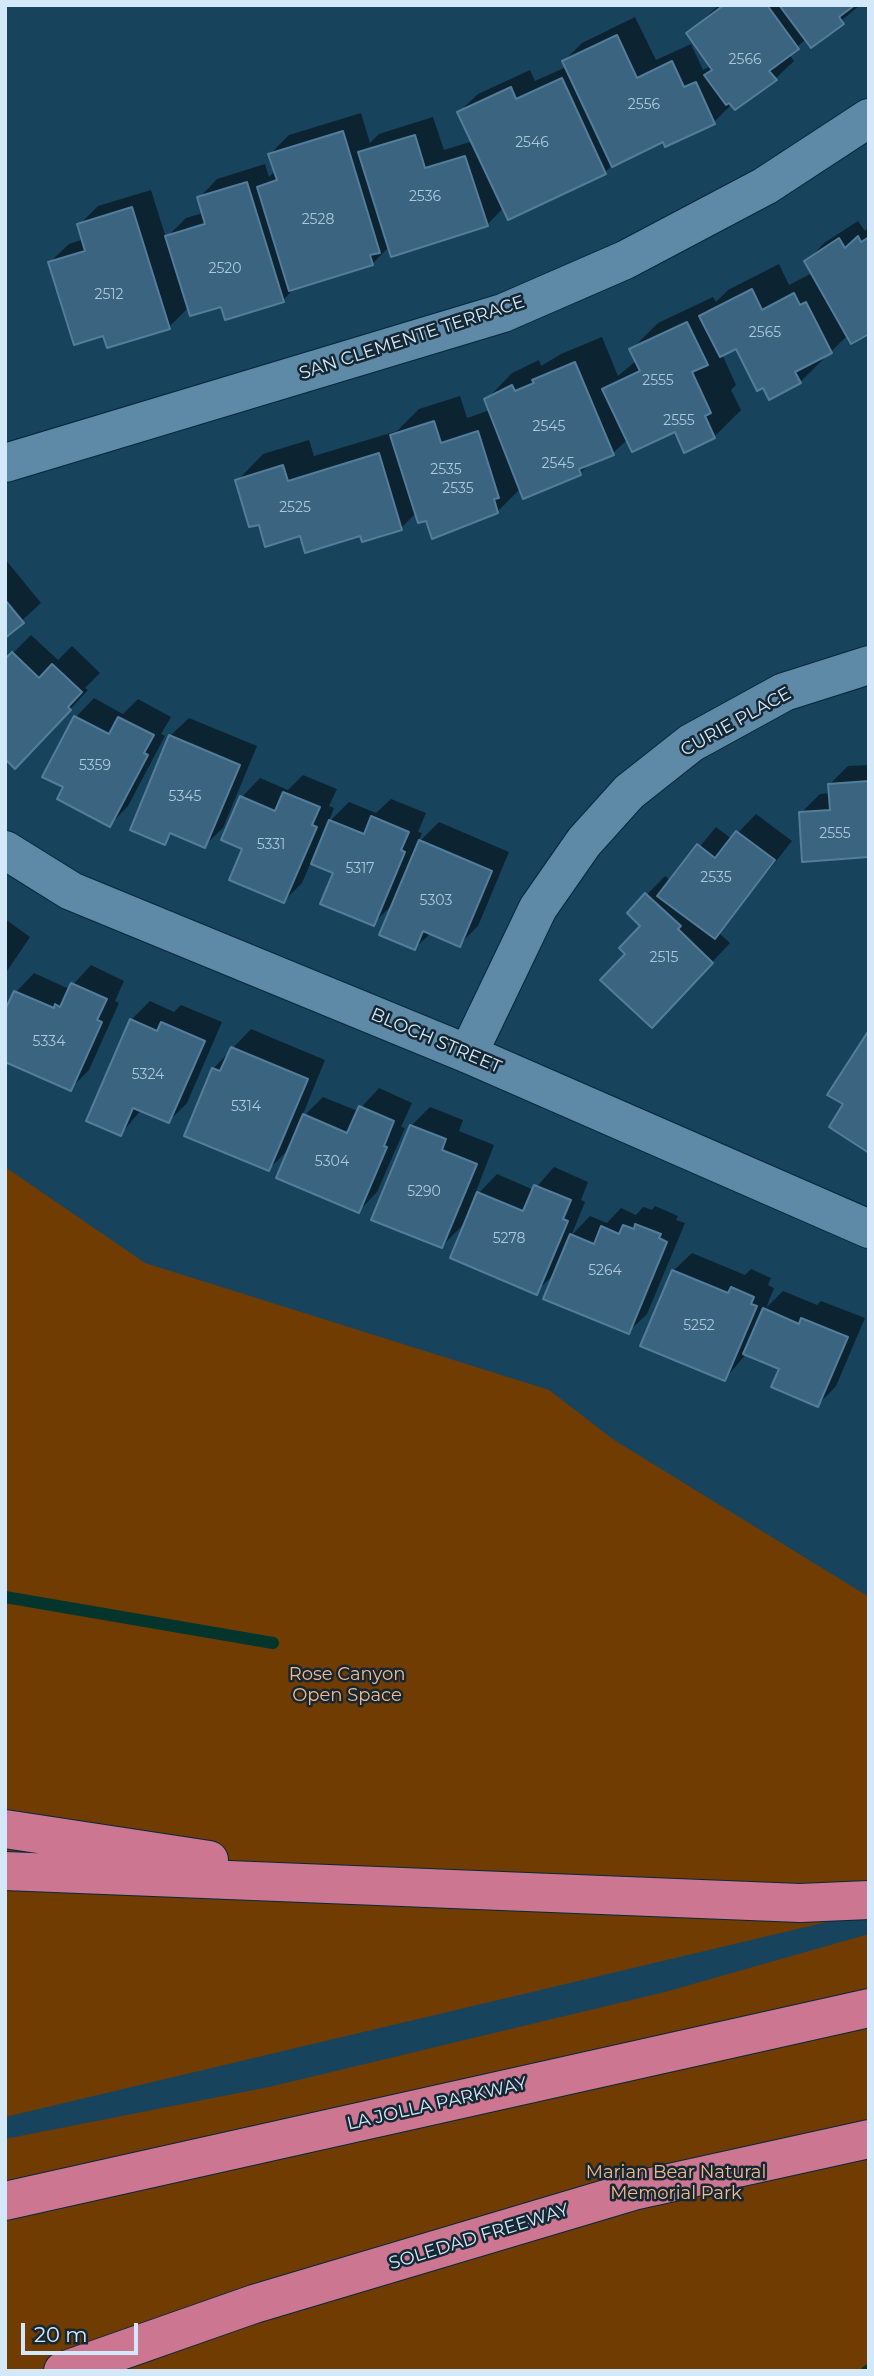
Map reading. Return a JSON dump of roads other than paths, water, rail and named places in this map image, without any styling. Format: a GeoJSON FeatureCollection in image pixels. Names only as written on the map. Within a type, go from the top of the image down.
{"type":"FeatureCollection","features":[{"type":"Feature","properties":{"kind":"highway"},"geometry":{"type":"LineString","coordinates":[[5,1829],[82,1839],[376,1888]]}},
{"type":"Feature","properties":{"kind":"highway"},"geometry":{"type":"LineString","coordinates":[[5,1871],[800,1903],[869,1900]]}},
{"type":"Feature","properties":{"kind":"highway","name":"LA JOLLA PARKWAY"},"geometry":{"type":"LineString","coordinates":[[5,2201],[869,2008]]}},
{"type":"Feature","properties":{"kind":"highway","name":"SOLEDAD FREEWAY"},"geometry":{"type":"LineString","coordinates":[[254,2304],[633,2191],[869,2139]]}},
{"type":"Feature","properties":{"kind":"highway"},"geometry":{"type":"LineString","coordinates":[[63,2371],[254,2304]]}},
{"type":"Feature","properties":{"kind":"highway"},"geometry":{"type":"LineString","coordinates":[[114,2371],[254,2304]]}},
{"type":"Feature","properties":{"kind":"street","name":"SAN CLEMENTE TERRACE"},"geometry":{"type":"LineString","coordinates":[[5,463],[503,313],[625,260],[765,186],[869,118]]}},
{"type":"Feature","properties":{"kind":"street","name":"CURIE PLACE"},"geometry":{"type":"LineString","coordinates":[[468,1054],[538,908],[584,842],[629,792],[691,743],[784,692],[869,665]]}},
{"type":"Feature","properties":{"kind":"street","name":"BLOCH STREET"},"geometry":{"type":"LineString","coordinates":[[5,850],[71,891],[468,1054],[869,1229]]}},
{"type":"Feature","properties":{"kind":"waterway"},"geometry":{"type":"LineString","coordinates":[[5,1597],[273,1643]]}},
{"type":"Feature","properties":{"kind":"park label","name":"Rose Canyon Open Space"},"geometry":{"type":"Point","coordinates":[347,1685]}},
{"type":"Feature","properties":{"kind":"park label","name":"Marian Bear Natural Memorial Park"},"geometry":{"type":"Point","coordinates":[676,2183]}}]}
